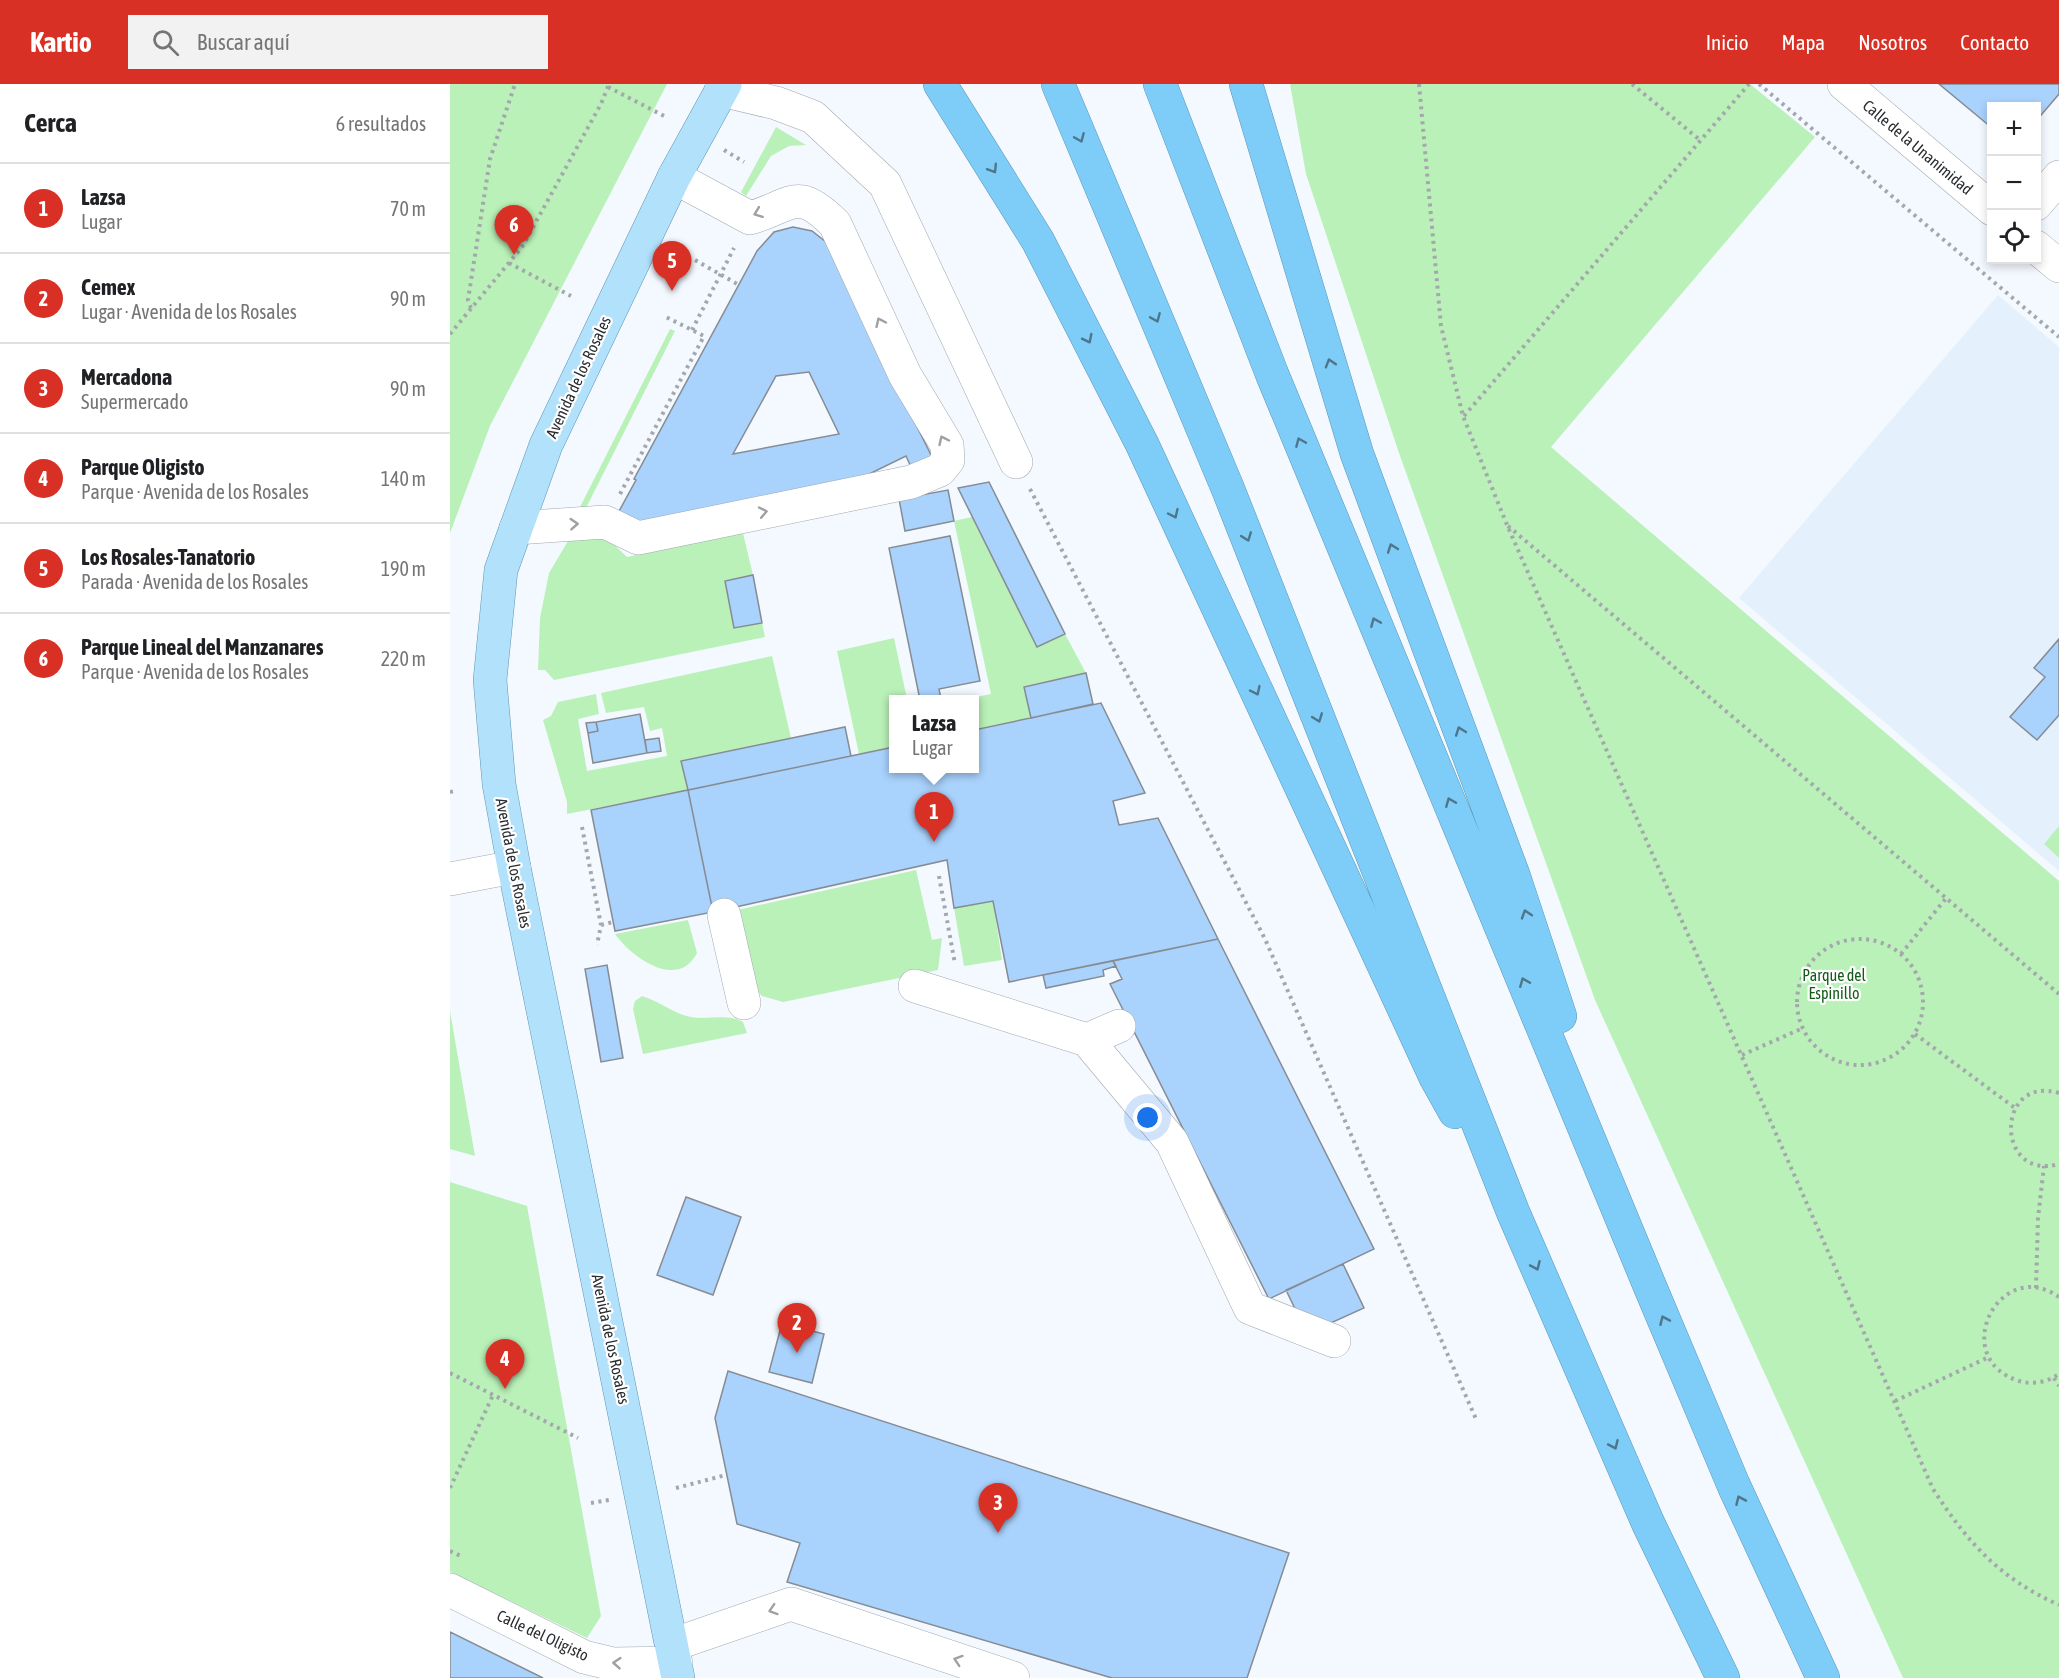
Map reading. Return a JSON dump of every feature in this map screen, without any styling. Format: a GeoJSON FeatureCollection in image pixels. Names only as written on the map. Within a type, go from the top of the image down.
{"type":"FeatureCollection","features":[{"type":"Feature","properties":{"kind":"highway"},"geometry":{"type":"LineString","coordinates":[[923,84],[969,130]]}},
{"type":"Feature","properties":{"kind":"highway"},"geometry":{"type":"LineString","coordinates":[[940,84],[1038,241],[1142,444],[1436,1078],[1513,1212]]}},
{"type":"Feature","properties":{"kind":"highway"},"geometry":{"type":"LineString","coordinates":[[1058,84],[1228,489],[1513,1212],[1648,1523],[1722,1678]]}},
{"type":"Feature","properties":{"kind":"highway"},"geometry":{"type":"LineString","coordinates":[[1160,84],[1272,374],[1650,1288],[1764,1553],[1823,1678]]}},
{"type":"Feature","properties":{"kind":"highway"},"geometry":{"type":"LineString","coordinates":[[1246,84],[1357,454],[1514,877],[1650,1288]]}},
{"type":"Feature","properties":{"kind":"highway"},"geometry":{"type":"LineString","coordinates":[[1648,1523],[1700,1678]]}},
{"type":"Feature","properties":{"kind":"highway"},"geometry":{"type":"LineString","coordinates":[[1764,1553],[1841,1678]]}},
{"type":"Feature","properties":{"kind":"main road","name":"Avenida de los Rosales"},"geometry":{"type":"LineString","coordinates":[[675,1662],[514,867],[499,784],[490,680],[501,570],[546,445],[674,177],[723,87]]}},
{"type":"Feature","properties":{"kind":"street","name":"Calle de la Unanimidad"},"geometry":{"type":"LineString","coordinates":[[1844,84],[1987,205]]}},
{"type":"Feature","properties":{"kind":"street"},"geometry":{"type":"LineString","coordinates":[[723,87],[813,117],[885,184],[1016,462]]}},
{"type":"Feature","properties":{"kind":"street"},"geometry":{"type":"LineString","coordinates":[[516,528],[605,522],[638,538],[911,482],[940,470],[948,460],[946,444],[905,375],[835,224],[816,206],[795,200],[750,218],[674,177]]}},
{"type":"Feature","properties":{"kind":"street"},"geometry":{"type":"LineString","coordinates":[[2041,199],[2059,177]]}},
{"type":"Feature","properties":{"kind":"street"},"geometry":{"type":"LineString","coordinates":[[2041,250],[2059,266]]}},
{"type":"Feature","properties":{"kind":"street"},"geometry":{"type":"LineString","coordinates":[[450,879],[514,867]]}},
{"type":"Feature","properties":{"kind":"street"},"geometry":{"type":"LineString","coordinates":[[724,915],[744,1003]]}},
{"type":"Feature","properties":{"kind":"street"},"geometry":{"type":"LineString","coordinates":[[915,986],[1087,1040],[1172,1142],[1250,1308],[1334,1341]]}},
{"type":"Feature","properties":{"kind":"street"},"geometry":{"type":"LineString","coordinates":[[1087,1040],[1119,1026]]}},
{"type":"Feature","properties":{"kind":"street","name":"Calle del Oligisto"},"geometry":{"type":"LineString","coordinates":[[450,1590],[584,1657],[613,1664],[675,1662],[791,1604],[1013,1678]]}},
{"type":"Feature","properties":{"kind":"path"},"geometry":{"type":"LineString","coordinates":[[471,308],[468,300],[490,159],[515,84]]}},
{"type":"Feature","properties":{"kind":"path"},"geometry":{"type":"LineString","coordinates":[[1419,84],[1441,326],[1463,416],[1507,525],[1933,1489],[1960,1531],[1999,1571],[2034,1594],[2059,1605]]}},
{"type":"Feature","properties":{"kind":"path"},"geometry":{"type":"LineString","coordinates":[[1632,84],[1700,140]]}},
{"type":"Feature","properties":{"kind":"path"},"geometry":{"type":"LineString","coordinates":[[1463,416],[1749,84]]}},
{"type":"Feature","properties":{"kind":"path"},"geometry":{"type":"LineString","coordinates":[[1759,84],[2059,337]]}},
{"type":"Feature","properties":{"kind":"path"},"geometry":{"type":"LineString","coordinates":[[450,334],[522,247],[560,181],[609,85],[666,116]]}},
{"type":"Feature","properties":{"kind":"path"},"geometry":{"type":"LineString","coordinates":[[692,330],[750,218]]}},
{"type":"Feature","properties":{"kind":"path"},"geometry":{"type":"LineString","coordinates":[[695,260],[739,285]]}},
{"type":"Feature","properties":{"kind":"path"},"geometry":{"type":"LineString","coordinates":[[509,263],[571,296]]}},
{"type":"Feature","properties":{"kind":"path"},"geometry":{"type":"LineString","coordinates":[[605,522],[704,336],[666,318]]}},
{"type":"Feature","properties":{"kind":"path"},"geometry":{"type":"LineString","coordinates":[[1016,462],[1265,939],[1476,1419]]}},
{"type":"Feature","properties":{"kind":"path"},"geometry":{"type":"LineString","coordinates":[[1507,525],[2059,993]]}},
{"type":"Feature","properties":{"kind":"path"},"geometry":{"type":"LineString","coordinates":[[582,827],[601,925],[597,945]]}},
{"type":"Feature","properties":{"kind":"path"},"geometry":{"type":"LineString","coordinates":[[939,876],[955,966]]}},
{"type":"Feature","properties":{"kind":"path"},"geometry":{"type":"LineString","coordinates":[[1901,954],[1947,897]]}},
{"type":"Feature","properties":{"kind":"path"},"geometry":{"type":"LineString","coordinates":[[601,925],[613,922]]}},
{"type":"Feature","properties":{"kind":"path"},"geometry":{"type":"LineString","coordinates":[[1862,938],[1883,943],[1901,954],[1913,967],[1922,992],[1922,1018],[1915,1034],[1902,1049],[1886,1060],[1867,1064],[1848,1063],[1830,1057],[1814,1045],[1803,1028],[1798,1008],[1799,987],[1807,967],[1822,951],[1841,941],[1862,938]]}},
{"type":"Feature","properties":{"kind":"path"},"geometry":{"type":"LineString","coordinates":[[1742,1055],[1803,1028]]}},
{"type":"Feature","properties":{"kind":"path"},"geometry":{"type":"LineString","coordinates":[[1915,1034],[2015,1108]]}},
{"type":"Feature","properties":{"kind":"path"},"geometry":{"type":"LineString","coordinates":[[2059,1093],[2044,1090],[2033,1093],[2015,1108],[2010,1120],[2013,1145],[2021,1156],[2044,1166],[2059,1164]]}},
{"type":"Feature","properties":{"kind":"path"},"geometry":{"type":"LineString","coordinates":[[2036,1288],[2038,1218],[2044,1166]]}},
{"type":"Feature","properties":{"kind":"path"},"geometry":{"type":"LineString","coordinates":[[2059,1297],[2036,1288],[2014,1291],[1997,1303],[1984,1328],[1984,1343],[1989,1357],[1998,1369],[2010,1378],[2025,1383],[2040,1383],[2059,1374]]}},
{"type":"Feature","properties":{"kind":"path"},"geometry":{"type":"LineString","coordinates":[[1895,1401],[1989,1357]]}},
{"type":"Feature","properties":{"kind":"path"},"geometry":{"type":"LineString","coordinates":[[450,1372],[578,1438]]}},
{"type":"Feature","properties":{"kind":"path"},"geometry":{"type":"LineString","coordinates":[[2054,1378],[2059,1386]]}},
{"type":"Feature","properties":{"kind":"path"},"geometry":{"type":"LineString","coordinates":[[450,1488],[493,1395]]}},
{"type":"Feature","properties":{"kind":"path"},"geometry":{"type":"LineString","coordinates":[[676,1488],[726,1475]]}},
{"type":"Feature","properties":{"kind":"path"},"geometry":{"type":"LineString","coordinates":[[591,1503],[609,1500]]}},
{"type":"Feature","properties":{"kind":"shaded area"},"geometry":{"type":"Polygon","coordinates":[[[1998,295],[2059,347],[2059,871],[1739,598],[1998,295]]]}},
{"type":"Feature","properties":{"kind":"green space"},"geometry":{"type":"Polygon","coordinates":[[[450,84],[667,84],[490,426],[450,533],[450,84]]]}},
{"type":"Feature","properties":{"kind":"green space","name":"Parque del Espinillo"},"geometry":{"type":"Polygon","coordinates":[[[1290,84],[1750,84],[1815,137],[1551,447],[2059,881],[2059,1678],[1903,1678],[1595,1000],[1399,453],[1306,174],[1290,84]]]}},
{"type":"Feature","properties":{"kind":"green space"},"geometry":{"type":"Polygon","coordinates":[[[776,127],[806,145],[789,146],[771,156],[746,196],[741,192],[776,127]]]}},
{"type":"Feature","properties":{"kind":"green space"},"geometry":{"type":"Polygon","coordinates":[[[670,329],[675,331],[583,514],[578,511],[670,329]]]}},
{"type":"Feature","properties":{"kind":"green space"},"geometry":{"type":"Polygon","coordinates":[[[972,517],[1037,647],[1065,634],[1086,673],[1024,687],[1031,718],[979,729],[979,696],[991,694],[954,521],[972,517]]]}},
{"type":"Feature","properties":{"kind":"green space"},"geometry":{"type":"Polygon","coordinates":[[[602,533],[627,557],[743,533],[753,575],[725,581],[734,628],[762,623],[765,637],[554,680],[545,670],[538,670],[540,618],[549,573],[571,536],[602,533]]]}},
{"type":"Feature","properties":{"kind":"green space"},"geometry":{"type":"Polygon","coordinates":[[[894,638],[906,695],[889,695],[889,748],[859,754],[837,651],[894,638]]]}},
{"type":"Feature","properties":{"kind":"green space"},"geometry":{"type":"Polygon","coordinates":[[[772,656],[791,738],[681,762],[688,790],[567,814],[567,802],[543,720],[551,716],[558,702],[596,694],[599,714],[578,719],[587,771],[667,756],[662,728],[650,731],[644,707],[606,713],[601,693],[772,656]]]}},
{"type":"Feature","properties":{"kind":"green space"},"geometry":{"type":"Polygon","coordinates":[[[2059,826],[2059,858],[2044,844],[2059,826]]]}},
{"type":"Feature","properties":{"kind":"green space"},"geometry":{"type":"Polygon","coordinates":[[[916,870],[932,940],[942,938],[938,970],[783,1002],[762,996],[750,983],[733,911],[916,870]]]}},
{"type":"Feature","properties":{"kind":"green space"},"geometry":{"type":"Polygon","coordinates":[[[993,901],[1002,960],[964,966],[954,908],[993,901]]]}},
{"type":"Feature","properties":{"kind":"green space"},"geometry":{"type":"Polygon","coordinates":[[[688,920],[697,953],[689,964],[679,969],[667,970],[644,961],[623,944],[615,934],[688,920]]]}},
{"type":"Feature","properties":{"kind":"green space"},"geometry":{"type":"Polygon","coordinates":[[[642,996],[691,1017],[737,1019],[743,1022],[747,1033],[643,1054],[633,1009],[635,1001],[642,996]]]}},
{"type":"Feature","properties":{"kind":"green space"},"geometry":{"type":"Polygon","coordinates":[[[450,1011],[475,1156],[450,1149],[450,1011]]]}},
{"type":"Feature","properties":{"kind":"green space"},"geometry":{"type":"Polygon","coordinates":[[[450,1182],[527,1206],[601,1616],[587,1638],[450,1572],[450,1182]]]}},
{"type":"Feature","properties":{"kind":"building"},"geometry":{"type":"Polygon","coordinates":[[[1939,84],[2059,84],[2059,94],[2041,115],[2041,102],[1987,102],[1987,124],[1939,84]]]}},
{"type":"Feature","properties":{"kind":"building"},"geometry":{"type":"Polygon","coordinates":[[[793,227],[812,231],[826,242],[932,457],[911,467],[906,456],[861,478],[638,525],[618,513],[636,480],[634,479],[757,251],[774,232],[793,227]],[[809,372],[776,376],[733,454],[839,434],[809,372]]]}},
{"type":"Feature","properties":{"kind":"building"},"geometry":{"type":"Polygon","coordinates":[[[989,482],[1065,634],[1037,647],[958,488],[989,482]]]}},
{"type":"Feature","properties":{"kind":"building"},"geometry":{"type":"Polygon","coordinates":[[[948,490],[954,521],[905,531],[899,499],[948,490]]]}},
{"type":"Feature","properties":{"kind":"building"},"geometry":{"type":"Polygon","coordinates":[[[950,536],[980,681],[939,689],[940,695],[919,695],[889,548],[950,536]]]}},
{"type":"Feature","properties":{"kind":"building"},"geometry":{"type":"Polygon","coordinates":[[[753,575],[762,623],[734,628],[725,581],[753,575]]]}},
{"type":"Feature","properties":{"kind":"building"},"geometry":{"type":"Polygon","coordinates":[[[2059,639],[2059,715],[2037,740],[2010,717],[2045,677],[2034,668],[2059,639]]]}},
{"type":"Feature","properties":{"kind":"building"},"geometry":{"type":"Polygon","coordinates":[[[1086,673],[1093,704],[1031,718],[1024,687],[1086,673]]]}},
{"type":"Feature","properties":{"kind":"building"},"geometry":{"type":"Polygon","coordinates":[[[1101,703],[1145,793],[1113,801],[1119,825],[1158,818],[1218,939],[1009,982],[993,901],[954,908],[947,860],[713,912],[688,790],[889,748],[889,773],[979,773],[979,729],[1101,703]]]}},
{"type":"Feature","properties":{"kind":"building"},"geometry":{"type":"Polygon","coordinates":[[[640,714],[647,753],[593,763],[588,733],[598,731],[596,722],[640,714]]]}},
{"type":"Feature","properties":{"kind":"building"},"geometry":{"type":"Polygon","coordinates":[[[596,722],[598,731],[588,733],[586,723],[596,722]]]}},
{"type":"Feature","properties":{"kind":"building"},"geometry":{"type":"Polygon","coordinates":[[[845,727],[851,756],[688,790],[681,761],[845,727]]]}},
{"type":"Feature","properties":{"kind":"building"},"geometry":{"type":"Polygon","coordinates":[[[659,738],[661,751],[647,753],[645,740],[659,738]]]}},
{"type":"Feature","properties":{"kind":"building"},"geometry":{"type":"Polygon","coordinates":[[[688,790],[713,912],[615,931],[591,810],[688,790]]]}},
{"type":"Feature","properties":{"kind":"building"},"geometry":{"type":"Polygon","coordinates":[[[1218,939],[1374,1249],[1269,1299],[1110,984],[1122,979],[1113,961],[1218,939]]]}},
{"type":"Feature","properties":{"kind":"building"},"geometry":{"type":"Polygon","coordinates":[[[1113,961],[1116,966],[1103,970],[1104,976],[1046,988],[1043,975],[1113,961]]]}},
{"type":"Feature","properties":{"kind":"building"},"geometry":{"type":"Polygon","coordinates":[[[607,965],[623,1058],[601,1062],[585,969],[607,965]]]}},
{"type":"Feature","properties":{"kind":"building"},"geometry":{"type":"Polygon","coordinates":[[[686,1197],[741,1217],[713,1295],[657,1275],[686,1197]]]}},
{"type":"Feature","properties":{"kind":"building"},"geometry":{"type":"Polygon","coordinates":[[[1343,1264],[1364,1308],[1322,1327],[1299,1317],[1286,1290],[1343,1264]]]}},
{"type":"Feature","properties":{"kind":"building"},"geometry":{"type":"Polygon","coordinates":[[[782,1323],[824,1334],[812,1383],[769,1372],[782,1323]]]}},
{"type":"Feature","properties":{"kind":"building"},"geometry":{"type":"Polygon","coordinates":[[[728,1371],[1289,1553],[1247,1678],[1112,1678],[787,1582],[800,1543],[737,1524],[715,1418],[728,1371]]]}},
{"type":"Feature","properties":{"kind":"building"},"geometry":{"type":"Polygon","coordinates":[[[450,1632],[543,1678],[450,1678],[450,1632]]]}},
{"type":"Feature","properties":{"kind":"place","name":"Parque Lineal del Manzanares"},"geometry":{"type":"Point","coordinates":[514,255]}},
{"type":"Feature","properties":{"kind":"place","name":"Los Rosales-Tanatorio"},"geometry":{"type":"Point","coordinates":[672,291]}},
{"type":"Feature","properties":{"kind":"place","name":"Lazsa"},"geometry":{"type":"Point","coordinates":[934,842]}},
{"type":"Feature","properties":{"kind":"place","name":"Cemex"},"geometry":{"type":"Point","coordinates":[797,1353]}},
{"type":"Feature","properties":{"kind":"place","name":"Parque Oligisto"},"geometry":{"type":"Point","coordinates":[505,1389]}},
{"type":"Feature","properties":{"kind":"place","name":"Mercadona"},"geometry":{"type":"Point","coordinates":[998,1533]}}]}
